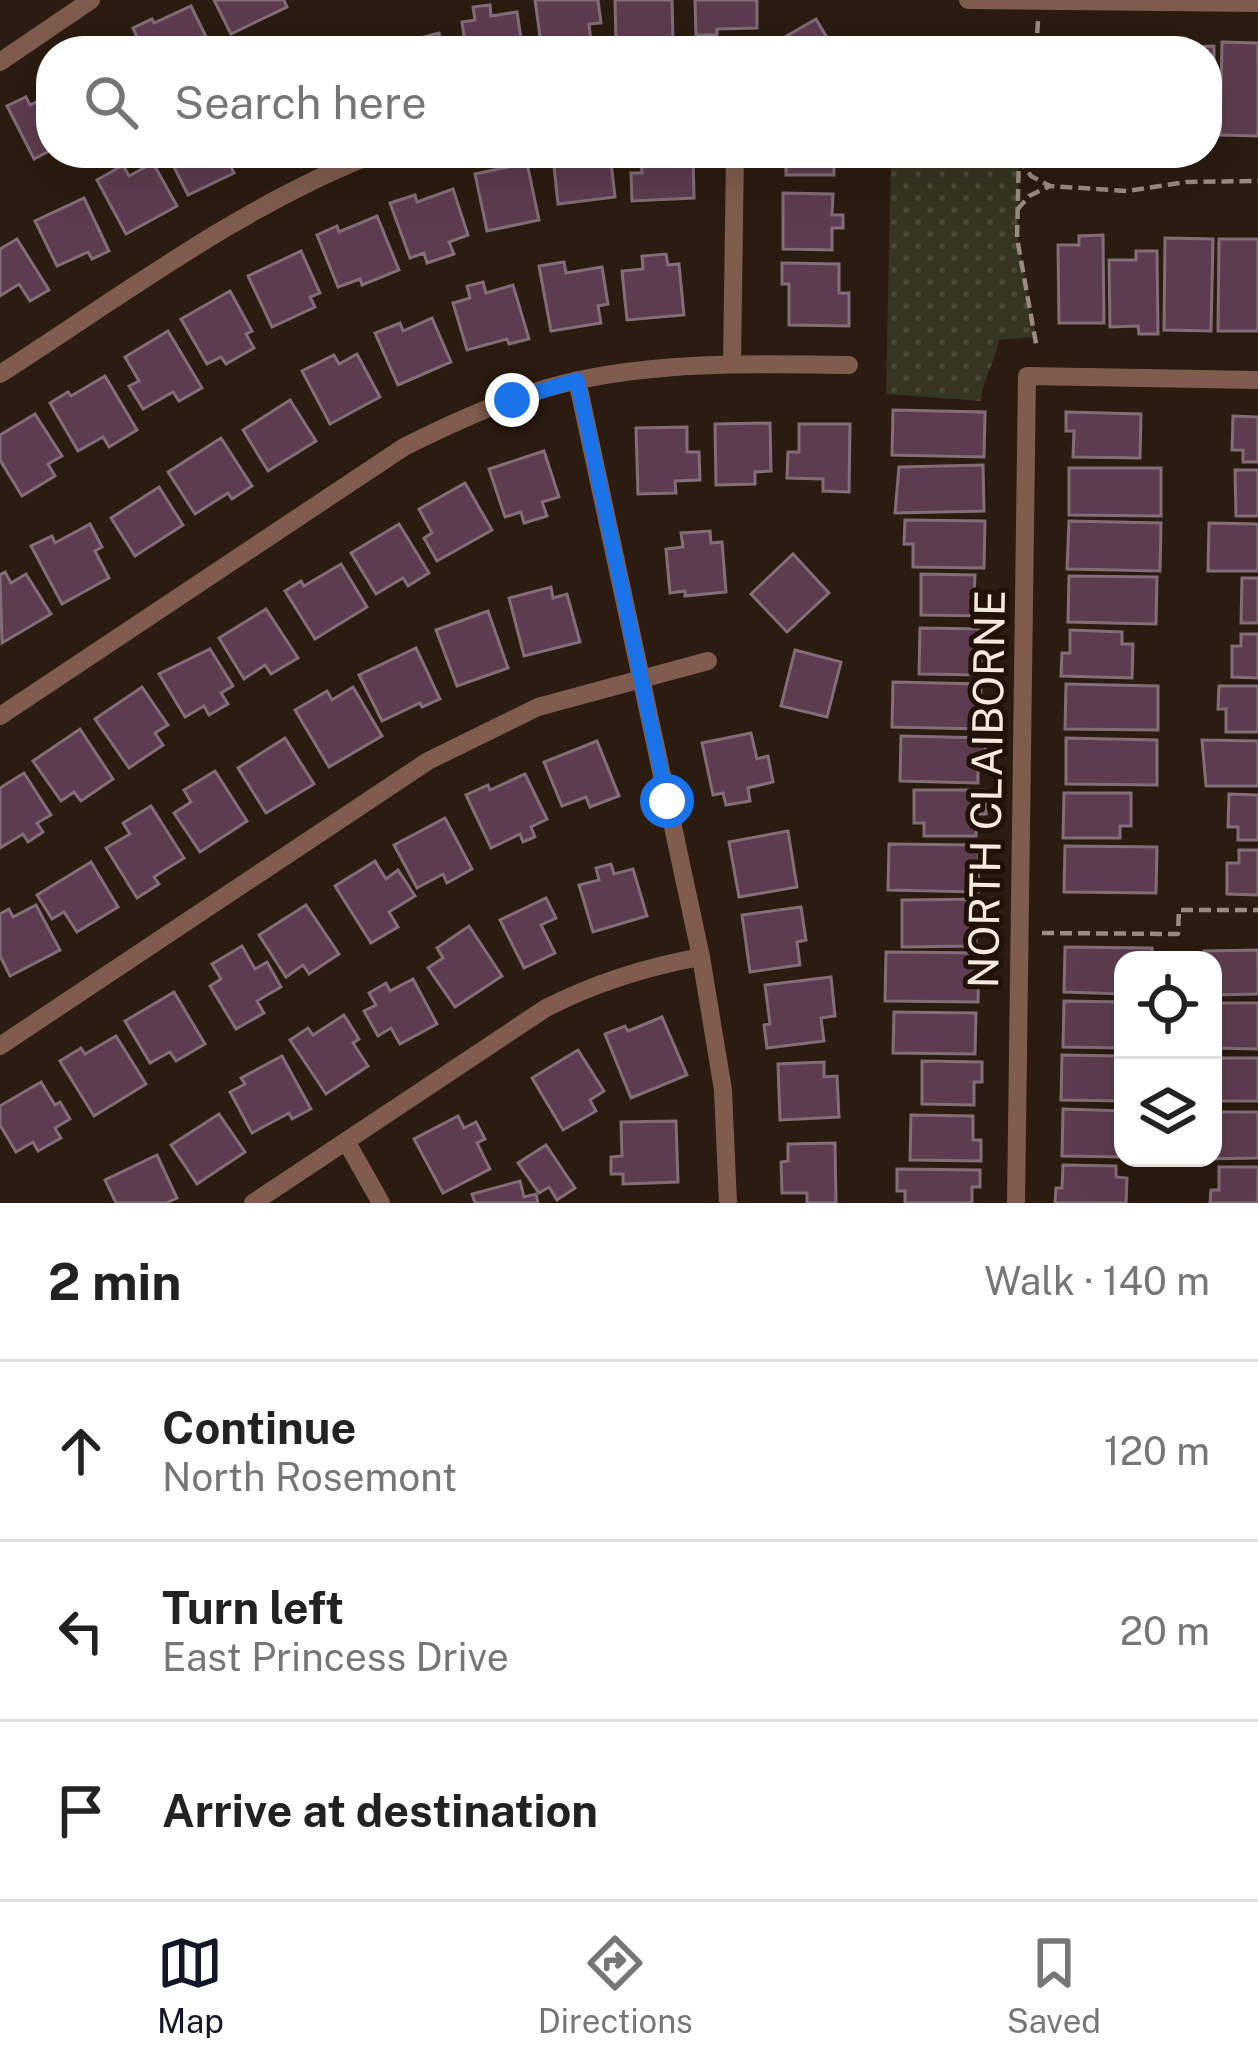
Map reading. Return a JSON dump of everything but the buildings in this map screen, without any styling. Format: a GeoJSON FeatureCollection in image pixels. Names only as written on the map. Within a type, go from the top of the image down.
{"type":"FeatureCollection","features":[{"type":"Feature","properties":{"kind":"street"},"geometry":{"type":"LineString","coordinates":[[39,36],[92,0]]}},
{"type":"Feature","properties":{"kind":"street"},"geometry":{"type":"LineString","coordinates":[[968,0],[1258,3]]}},
{"type":"Feature","properties":{"kind":"street"},"geometry":{"type":"LineString","coordinates":[[0,62],[36,38]]}},
{"type":"Feature","properties":{"kind":"street"},"geometry":{"type":"LineString","coordinates":[[0,374],[235,225],[342,168]]}},
{"type":"Feature","properties":{"kind":"street"},"geometry":{"type":"LineString","coordinates":[[732,364],[735,168]]}},
{"type":"Feature","properties":{"kind":"street"},"geometry":{"type":"LineString","coordinates":[[0,716],[404,447],[512,400],[577,380],[648,369],[849,365]]}},
{"type":"Feature","properties":{"kind":"street","name":"NORTH CLAIBORNE"},"geometry":{"type":"LineString","coordinates":[[1016,1203],[1027,376],[1258,380]]}},
{"type":"Feature","properties":{"kind":"street"},"geometry":{"type":"LineString","coordinates":[[577,380],[701,957],[723,1090],[728,1203]]}},
{"type":"Feature","properties":{"kind":"street"},"geometry":{"type":"LineString","coordinates":[[0,1046],[428,761],[538,707],[708,662]]}},
{"type":"Feature","properties":{"kind":"street"},"geometry":{"type":"LineString","coordinates":[[254,1203],[546,1008],[592,984],[643,967],[701,957]]}},
{"type":"Feature","properties":{"kind":"street"},"geometry":{"type":"LineString","coordinates":[[346,1141],[381,1203]]}},
{"type":"Feature","properties":{"kind":"path"},"geometry":{"type":"LineString","coordinates":[[1037,36],[1039,20]]}},
{"type":"Feature","properties":{"kind":"path"},"geometry":{"type":"LineString","coordinates":[[1018,168],[1017,238],[1037,350]]}},
{"type":"Feature","properties":{"kind":"path"},"geometry":{"type":"LineString","coordinates":[[1026,168],[1050,186],[1127,191],[1226,179],[1258,181]]}},
{"type":"Feature","properties":{"kind":"path"},"geometry":{"type":"LineString","coordinates":[[1017,210],[1029,196],[1050,186]]}},
{"type":"Feature","properties":{"kind":"path"},"geometry":{"type":"LineString","coordinates":[[1042,933],[1178,934],[1179,910],[1258,910]]}},
{"type":"Feature","properties":{"kind":"green space"},"geometry":{"type":"Polygon","coordinates":[[[891,168],[1019,168],[1018,241],[1036,337],[999,340],[981,401],[886,394],[891,168]]]}},
{"type":"Feature","properties":{"kind":"route"},"geometry":{"type":"LineString","coordinates":[[512,400],[577,380],[667,801]]}}]}
